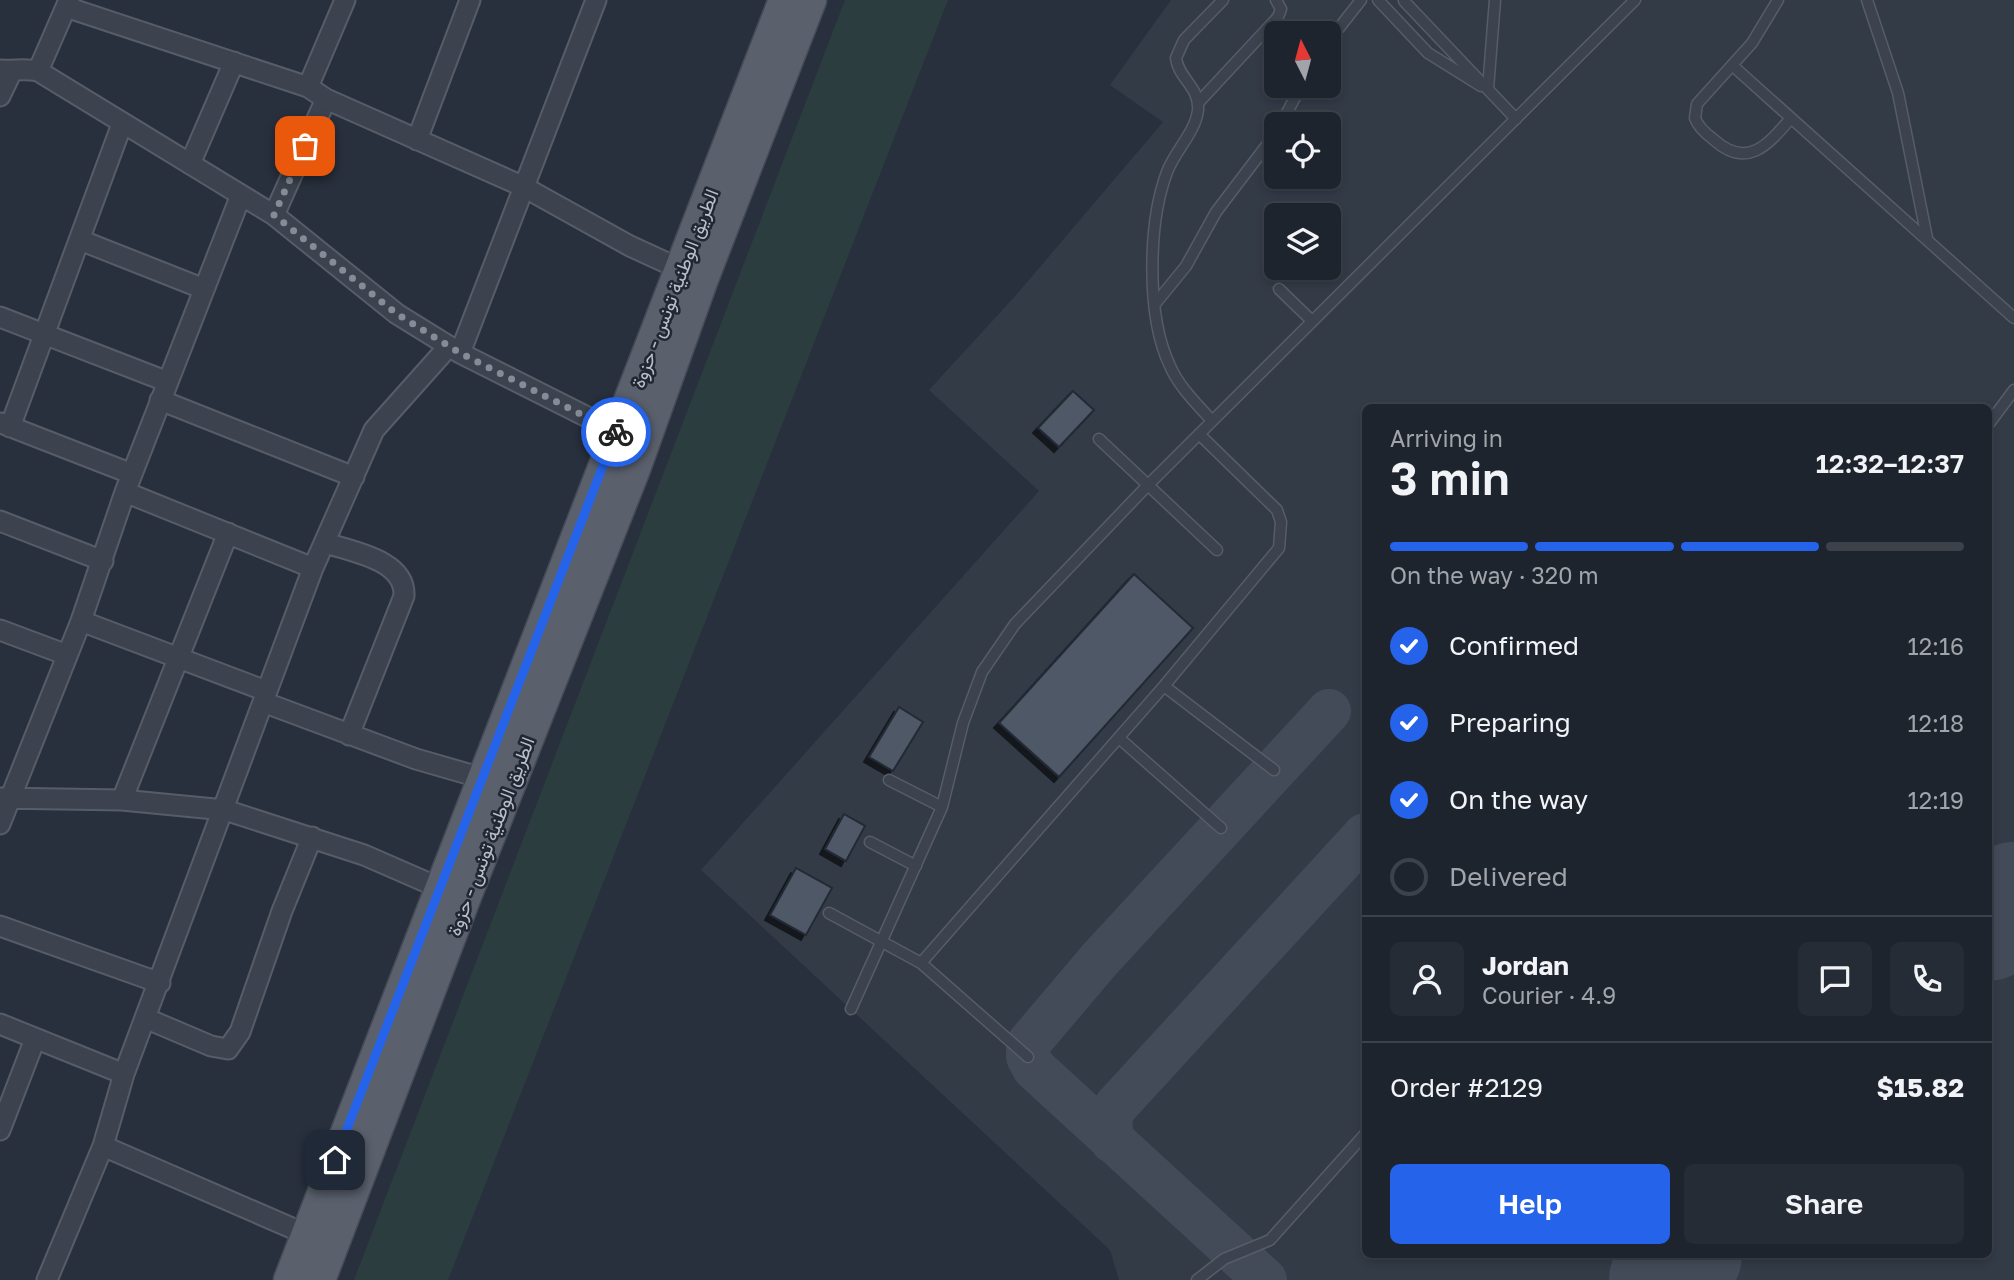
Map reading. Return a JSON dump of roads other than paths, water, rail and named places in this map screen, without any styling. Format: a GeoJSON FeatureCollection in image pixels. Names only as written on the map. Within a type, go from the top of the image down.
{"type":"FeatureCollection","features":[{"type":"Feature","properties":{"kind":"main road","name":"الطريق الوطنية تونس - حزوة"},"geometry":{"type":"LineString","coordinates":[[289,1280],[306,1234],[452,893],[631,439],[693,274],[784,0]]}},
{"type":"Feature","properties":{"kind":"main road","name":"الطريق الوطنية تونس - حزوة"},"geometry":{"type":"LineString","coordinates":[[693,274],[811,0]]}},
{"type":"Feature","properties":{"kind":"main road","name":"الطريق الوطنية تونس - حزوة"},"geometry":{"type":"LineString","coordinates":[[320,1280],[334,1246],[452,893],[482,778],[631,439]]}},
{"type":"Feature","properties":{"kind":"street"},"geometry":{"type":"LineString","coordinates":[[308,87],[345,0]]}},
{"type":"Feature","properties":{"kind":"street"},"geometry":{"type":"LineString","coordinates":[[417,140],[470,0]]}},
{"type":"Feature","properties":{"kind":"street"},"geometry":{"type":"LineString","coordinates":[[47,1280],[103,1146],[124,1074],[225,810],[313,568],[379,422],[455,349],[522,186],[592,2]]}},
{"type":"Feature","properties":{"kind":"street"},"geometry":{"type":"LineString","coordinates":[[38,71],[68,4],[308,87],[326,99],[522,186],[631,246],[693,274]]}},
{"type":"Feature","properties":{"kind":"street"},"geometry":{"type":"LineString","coordinates":[[190,164],[234,62]]}},
{"type":"Feature","properties":{"kind":"street"},"geometry":{"type":"LineString","coordinates":[[0,96],[6,70],[23,68],[38,71],[274,215],[397,314],[455,349],[631,439]]}},
{"type":"Feature","properties":{"kind":"street"},"geometry":{"type":"LineString","coordinates":[[274,215],[326,99]]}},
{"type":"Feature","properties":{"kind":"street"},"geometry":{"type":"LineString","coordinates":[[122,124],[44,335],[5,425],[228,533],[313,568]]}},
{"type":"Feature","properties":{"kind":"street"},"geometry":{"type":"LineString","coordinates":[[0,824],[5,798],[81,621],[128,483],[241,195]]}},
{"type":"Feature","properties":{"kind":"street"},"geometry":{"type":"LineString","coordinates":[[79,240],[204,289]]}},
{"type":"Feature","properties":{"kind":"street"},"geometry":{"type":"LineString","coordinates":[[0,317],[354,477]]}},
{"type":"Feature","properties":{"kind":"street"},"geometry":{"type":"LineString","coordinates":[[0,521],[103,561]]}},
{"type":"Feature","properties":{"kind":"street"},"geometry":{"type":"LineString","coordinates":[[122,800],[228,533]]}},
{"type":"Feature","properties":{"kind":"street"},"geometry":{"type":"LineString","coordinates":[[326,542],[389,566],[399,574],[405,586],[404,596],[349,735]]}},
{"type":"Feature","properties":{"kind":"street"},"geometry":{"type":"LineString","coordinates":[[81,621],[349,735],[482,778]]}},
{"type":"Feature","properties":{"kind":"street"},"geometry":{"type":"LineString","coordinates":[[0,630],[67,655]]}},
{"type":"Feature","properties":{"kind":"street"},"geometry":{"type":"LineString","coordinates":[[5,798],[122,800],[225,810],[365,855],[452,893]]}},
{"type":"Feature","properties":{"kind":"street"},"geometry":{"type":"LineString","coordinates":[[145,1018],[211,1046],[228,1049],[240,1031],[282,911],[312,837]]}},
{"type":"Feature","properties":{"kind":"street"},"geometry":{"type":"LineString","coordinates":[[0,926],[160,983]]}},
{"type":"Feature","properties":{"kind":"street"},"geometry":{"type":"LineString","coordinates":[[0,1024],[124,1074]]}},
{"type":"Feature","properties":{"kind":"street"},"geometry":{"type":"LineString","coordinates":[[0,1130],[35,1039]]}},
{"type":"Feature","properties":{"kind":"street"},"geometry":{"type":"LineString","coordinates":[[103,1146],[334,1246]]}},
{"type":"Feature","properties":{"kind":"lane"},"geometry":{"type":"LineString","coordinates":[[1212,421],[1183,388],[1170,367],[1161,344],[1155,304],[1156,217],[1168,168],[1193,124],[1198,103],[1195,92],[1177,67],[1176,58],[1184,40],[1223,0]]}},
{"type":"Feature","properties":{"kind":"lane"},"geometry":{"type":"LineString","coordinates":[[1198,103],[1278,18],[1281,9],[1276,0]]}},
{"type":"Feature","properties":{"kind":"lane"},"geometry":{"type":"LineString","coordinates":[[1488,89],[1495,0]]}},
{"type":"Feature","properties":{"kind":"lane"},"geometry":{"type":"LineString","coordinates":[[851,1009],[942,807],[972,697],[997,649],[1035,601],[1148,485],[1634,0]]}},
{"type":"Feature","properties":{"kind":"lane"},"geometry":{"type":"LineString","coordinates":[[1778,0],[1760,31],[1695,111],[1698,125],[1716,142],[1735,152],[1754,152],[1771,142],[1791,118]]}},
{"type":"Feature","properties":{"kind":"lane"},"geometry":{"type":"LineString","coordinates":[[1867,0],[1901,105],[1927,239]]}},
{"type":"Feature","properties":{"kind":"lane"},"geometry":{"type":"LineString","coordinates":[[1341,25],[1359,1]]}},
{"type":"Feature","properties":{"kind":"lane"},"geometry":{"type":"LineString","coordinates":[[1379,1],[1428,53],[1488,89]]}},
{"type":"Feature","properties":{"kind":"lane"},"geometry":{"type":"LineString","coordinates":[[1379,1],[1388,6],[1404,1],[1516,119]]}},
{"type":"Feature","properties":{"kind":"lane"},"geometry":{"type":"LineString","coordinates":[[1733,66],[2014,318]]}},
{"type":"Feature","properties":{"kind":"lane"},"geometry":{"type":"LineString","coordinates":[[1155,304],[1186,266],[1216,212],[1264,149]]}},
{"type":"Feature","properties":{"kind":"lane"},"geometry":{"type":"LineString","coordinates":[[1279,289],[1312,321]]}},
{"type":"Feature","properties":{"kind":"lane"},"geometry":{"type":"LineString","coordinates":[[1998,303],[2014,328]]}},
{"type":"Feature","properties":{"kind":"lane"},"geometry":{"type":"LineString","coordinates":[[1992,420],[2014,390]]}},
{"type":"Feature","properties":{"kind":"lane"},"geometry":{"type":"LineString","coordinates":[[921,963],[1272,559],[1282,535],[1277,510],[1269,499],[1199,434]]}},
{"type":"Feature","properties":{"kind":"lane"},"geometry":{"type":"LineString","coordinates":[[1099,439],[1217,550]]}},
{"type":"Feature","properties":{"kind":"lane"},"geometry":{"type":"LineString","coordinates":[[1164,686],[1274,770]]}},
{"type":"Feature","properties":{"kind":"lane"},"geometry":{"type":"LineString","coordinates":[[1119,738],[1221,828]]}},
{"type":"Feature","properties":{"kind":"lane"},"geometry":{"type":"LineString","coordinates":[[889,780],[942,807]]}},
{"type":"Feature","properties":{"kind":"lane"},"geometry":{"type":"LineString","coordinates":[[870,842],[916,866]]}},
{"type":"Feature","properties":{"kind":"lane"},"geometry":{"type":"LineString","coordinates":[[829,913],[921,963],[1028,1057]]}},
{"type":"Feature","properties":{"kind":"lane"},"geometry":{"type":"LineString","coordinates":[[1197,1280],[1224,1259],[1270,1240],[1362,1137]]}}]}
